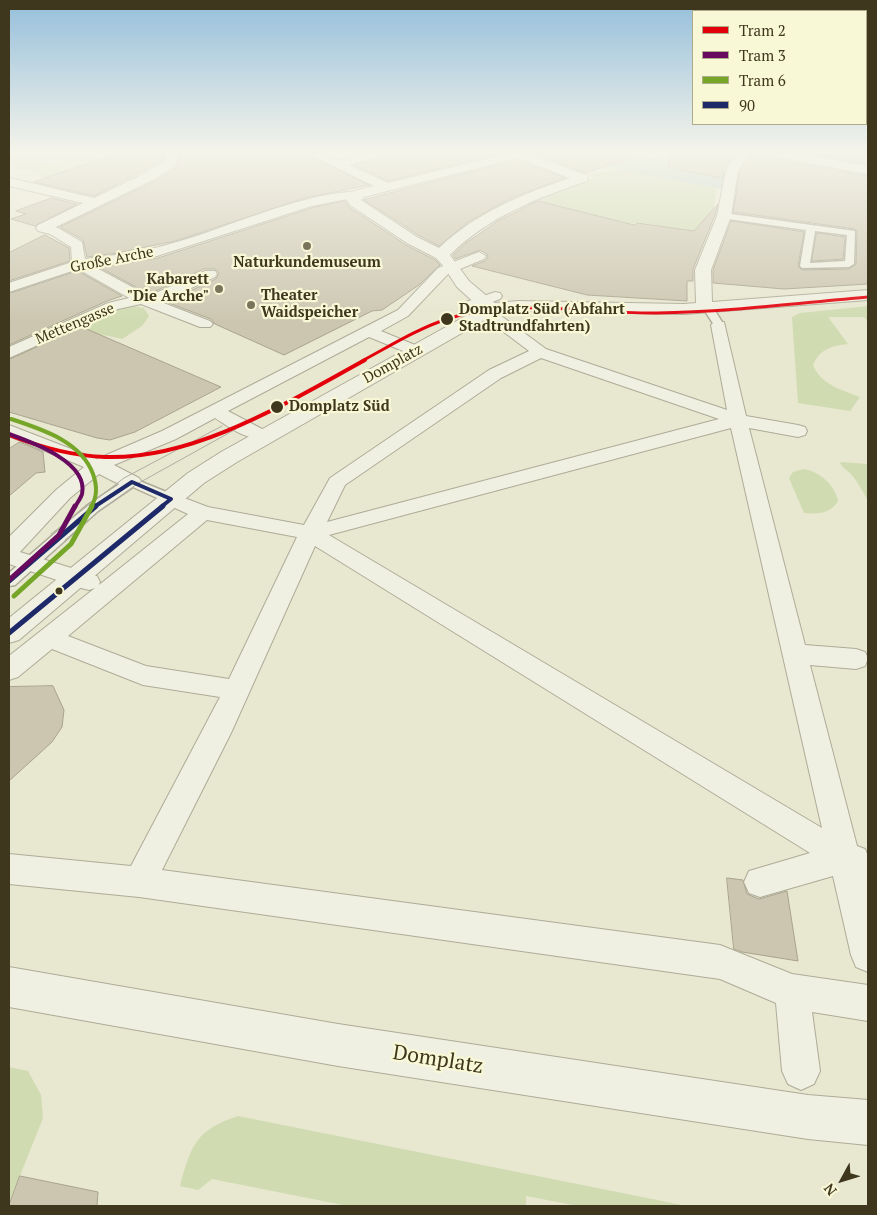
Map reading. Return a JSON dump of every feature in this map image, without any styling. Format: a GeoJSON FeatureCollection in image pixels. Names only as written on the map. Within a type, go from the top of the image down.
{"type":"FeatureCollection","features":[{"type":"Feature","properties":{"kind":"street"},"geometry":{"type":"LineString","coordinates":[[79,264],[76,245],[54,231],[43,228],[80,210]]}},
{"type":"Feature","properties":{"kind":"street","name":"Große Arche"},"geometry":{"type":"LineString","coordinates":[[9,288],[79,264],[152,253],[290,210]]}},
{"type":"Feature","properties":{"kind":"street"},"geometry":{"type":"LineString","coordinates":[[367,210],[412,240],[455,264]]}},
{"type":"Feature","properties":{"kind":"street"},"geometry":{"type":"LineString","coordinates":[[504,210],[488,217],[449,247],[463,284],[484,303],[493,317],[540,352],[738,420],[798,431]]}},
{"type":"Feature","properties":{"kind":"street"},"geometry":{"type":"LineString","coordinates":[[725,210],[703,270],[702,286],[705,310],[738,420],[796,654],[861,865],[868,955]]}},
{"type":"Feature","properties":{"kind":"street"},"geometry":{"type":"LineString","coordinates":[[9,550],[68,491],[97,466],[135,447],[169,435],[370,332],[404,313],[443,271],[455,264],[479,256]]}},
{"type":"Feature","properties":{"kind":"street","name":"Mettengasse"},"geometry":{"type":"LineString","coordinates":[[79,264],[146,301],[205,324]]}},
{"type":"Feature","properties":{"kind":"street","name":"Mettengasse"},"geometry":{"type":"LineString","coordinates":[[9,353],[113,306],[146,301],[210,274]]}},
{"type":"Feature","properties":{"kind":"street","name":"Domplatz"},"geometry":{"type":"LineString","coordinates":[[9,633],[196,478],[484,303],[518,306],[705,310],[868,295]]}},
{"type":"Feature","properties":{"kind":"street"},"geometry":{"type":"LineString","coordinates":[[370,332],[409,348]]}},
{"type":"Feature","properties":{"kind":"street"},"geometry":{"type":"LineString","coordinates":[[140,882],[217,733],[310,532],[337,482],[495,374],[540,352]]}},
{"type":"Feature","properties":{"kind":"street"},"geometry":{"type":"LineString","coordinates":[[215,411],[255,432]]}},
{"type":"Feature","properties":{"kind":"street"},"geometry":{"type":"LineString","coordinates":[[310,532],[738,420]]}},
{"type":"Feature","properties":{"kind":"street"},"geometry":{"type":"LineString","coordinates":[[9,430],[74,455],[132,482]]}},
{"type":"Feature","properties":{"kind":"street"},"geometry":{"type":"LineString","coordinates":[[171,499],[203,513],[310,532],[861,865]]}},
{"type":"Feature","properties":{"kind":"street"},"geometry":{"type":"LineString","coordinates":[[9,670],[203,513]]}},
{"type":"Feature","properties":{"kind":"street"},"geometry":{"type":"LineString","coordinates":[[9,556],[75,578]]}},
{"type":"Feature","properties":{"kind":"street"},"geometry":{"type":"LineString","coordinates":[[48,638],[143,675],[237,690]]}},
{"type":"Feature","properties":{"kind":"street"},"geometry":{"type":"LineString","coordinates":[[796,654],[856,659]]}},
{"type":"Feature","properties":{"kind":"street"},"geometry":{"type":"LineString","coordinates":[[760,882],[861,865]]}},
{"type":"Feature","properties":{"kind":"street"},"geometry":{"type":"LineString","coordinates":[[9,869],[140,882],[720,962],[792,992],[868,1003]]}},
{"type":"Feature","properties":{"kind":"street","name":"Domplatz"},"geometry":{"type":"LineString","coordinates":[[9,986],[338,1045],[808,1117],[868,1123]]}},
{"type":"Feature","properties":{"kind":"street"},"geometry":{"type":"LineString","coordinates":[[792,992],[801,1071]]}},
{"type":"Feature","properties":{"kind":"lane"},"geometry":{"type":"LineString","coordinates":[[724,216],[852,232],[850,264],[805,266],[811,228]]}},
{"type":"Feature","properties":{"kind":"lane"},"geometry":{"type":"LineString","coordinates":[[9,581],[93,508],[132,482],[171,499]]}},
{"type":"Feature","properties":{"kind":"green space"},"geometry":{"type":"Polygon","coordinates":[[[569,210],[713,210],[702,233],[637,222],[631,224],[569,210]]]}},
{"type":"Feature","properties":{"kind":"green space"},"geometry":{"type":"Polygon","coordinates":[[[133,306],[144,308],[149,316],[142,326],[122,339],[99,334],[69,349],[66,340],[58,336],[116,309],[133,306]]]}},
{"type":"Feature","properties":{"kind":"green space"},"geometry":{"type":"Polygon","coordinates":[[[868,306],[868,322],[864,317],[828,317],[848,344],[827,349],[819,355],[813,365],[827,382],[860,397],[850,411],[798,403],[792,317],[800,313],[868,306]]]}},
{"type":"Feature","properties":{"kind":"green space"},"geometry":{"type":"Polygon","coordinates":[[[840,462],[868,464],[868,501],[856,480],[843,468],[840,462]]]}},
{"type":"Feature","properties":{"kind":"green space"},"geometry":{"type":"Polygon","coordinates":[[[804,469],[821,476],[834,490],[838,501],[827,511],[804,513],[789,478],[793,472],[804,469]]]}},
{"type":"Feature","properties":{"kind":"green space"},"geometry":{"type":"Polygon","coordinates":[[[9,1067],[28,1071],[41,1095],[43,1118],[9,1203],[9,1067]]]}},
{"type":"Feature","properties":{"kind":"green space"},"geometry":{"type":"Polygon","coordinates":[[[238,1116],[687,1206],[578,1206],[526,1196],[526,1206],[348,1206],[212,1179],[198,1190],[180,1186],[188,1160],[197,1141],[213,1127],[238,1116]]]}},
{"type":"Feature","properties":{"kind":"building"},"geometry":{"type":"Polygon","coordinates":[[[66,210],[35,226],[11,219],[26,214],[16,211],[66,210]]]}},
{"type":"Feature","properties":{"kind":"building"},"geometry":{"type":"Polygon","coordinates":[[[96,210],[270,210],[175,241],[87,257],[83,240],[60,227],[96,210]]]}},
{"type":"Feature","properties":{"kind":"building"},"geometry":{"type":"Polygon","coordinates":[[[307,210],[353,210],[406,245],[435,260],[440,265],[419,285],[382,310],[372,311],[284,355],[215,324],[211,319],[166,302],[216,279],[219,273],[215,269],[204,269],[149,294],[99,267],[158,258],[307,210]]]}},
{"type":"Feature","properties":{"kind":"building"},"geometry":{"type":"Polygon","coordinates":[[[379,210],[490,210],[467,223],[439,246],[379,210]]]}},
{"type":"Feature","properties":{"kind":"building"},"geometry":{"type":"Polygon","coordinates":[[[521,210],[573,210],[634,225],[637,223],[694,231],[713,210],[716,210],[693,269],[693,281],[687,281],[687,301],[587,295],[472,266],[485,261],[488,257],[487,254],[480,250],[455,259],[453,255],[466,243],[498,221],[521,210]]]}},
{"type":"Feature","properties":{"kind":"building"},"geometry":{"type":"Polygon","coordinates":[[[733,210],[868,210],[868,284],[784,289],[713,283],[713,270],[731,221],[804,232],[798,266],[802,270],[849,269],[856,264],[857,231],[855,229],[733,212],[733,210]]]}},
{"type":"Feature","properties":{"kind":"building"},"geometry":{"type":"Polygon","coordinates":[[[817,233],[845,237],[843,259],[812,261],[817,233]]]}},
{"type":"Feature","properties":{"kind":"building"},"geometry":{"type":"Polygon","coordinates":[[[45,235],[69,248],[70,261],[9,281],[9,253],[45,235]]]}},
{"type":"Feature","properties":{"kind":"building"},"geometry":{"type":"Polygon","coordinates":[[[78,271],[122,296],[9,345],[9,294],[78,271]]]}},
{"type":"Feature","properties":{"kind":"building"},"geometry":{"type":"Polygon","coordinates":[[[82,327],[221,387],[135,432],[110,440],[97,438],[9,412],[9,360],[82,327]]]}},
{"type":"Feature","properties":{"kind":"building"},"geometry":{"type":"Polygon","coordinates":[[[20,442],[43,452],[45,472],[36,473],[9,496],[9,449],[20,442]]]}},
{"type":"Feature","properties":{"kind":"building"},"geometry":{"type":"Polygon","coordinates":[[[53,686],[64,710],[62,727],[52,742],[9,781],[9,687],[53,686]]]}},
{"type":"Feature","properties":{"kind":"building"},"geometry":{"type":"Polygon","coordinates":[[[727,878],[743,880],[747,894],[759,899],[787,891],[798,961],[734,949],[727,878]]]}},
{"type":"Feature","properties":{"kind":"building"},"geometry":{"type":"Polygon","coordinates":[[[20,1176],[98,1192],[97,1206],[9,1206],[20,1176]]]}},
{"type":"Feature","properties":{"kind":"tram line","name":"2"},"geometry":{"type":"LineString","coordinates":[[9,435],[65,453],[105,457],[144,454],[183,446],[257,417],[434,323],[460,315],[484,311],[533,308],[657,313],[737,309],[868,297]]}},
{"type":"Feature","properties":{"kind":"tram line","name":"6"},"geometry":{"type":"LineString","coordinates":[[11,419],[46,431],[73,448],[88,461],[96,482],[96,499],[71,544],[14,596]]}},
{"type":"Feature","properties":{"kind":"tram line"},"geometry":{"type":"LineString","coordinates":[[51,534],[124,478],[222,426]]}},
{"type":"Feature","properties":{"kind":"tram line"},"geometry":{"type":"LineString","coordinates":[[65,540],[98,512],[137,484],[236,429]]}},
{"type":"Feature","properties":{"kind":"tram line","name":"3"},"geometry":{"type":"LineString","coordinates":[[9,434],[40,445],[64,460],[76,470],[82,483],[82,494],[59,535],[9,580]]}},
{"type":"Feature","properties":{"kind":"transit line","name":"90"},"geometry":{"type":"LineString","coordinates":[[9,581],[93,508],[132,482],[171,499],[9,633]]}},
{"type":"Feature","properties":{"kind":"place","name":"Naturkundemuseum"},"geometry":{"type":"Point","coordinates":[307,246]}},
{"type":"Feature","properties":{"kind":"place","name":"Kabarett \"Die Arche\""},"geometry":{"type":"Point","coordinates":[219,289]}},
{"type":"Feature","properties":{"kind":"place","name":"Theater Waidspeicher"},"geometry":{"type":"Point","coordinates":[251,305]}},
{"type":"Feature","properties":{"kind":"place","name":"Domplatz Süd (Abfahrt Stadtrundfahrten)"},"geometry":{"type":"Point","coordinates":[447,319]}},
{"type":"Feature","properties":{"kind":"place","name":"Domplatz Süd"},"geometry":{"type":"Point","coordinates":[277,407]}}]}
